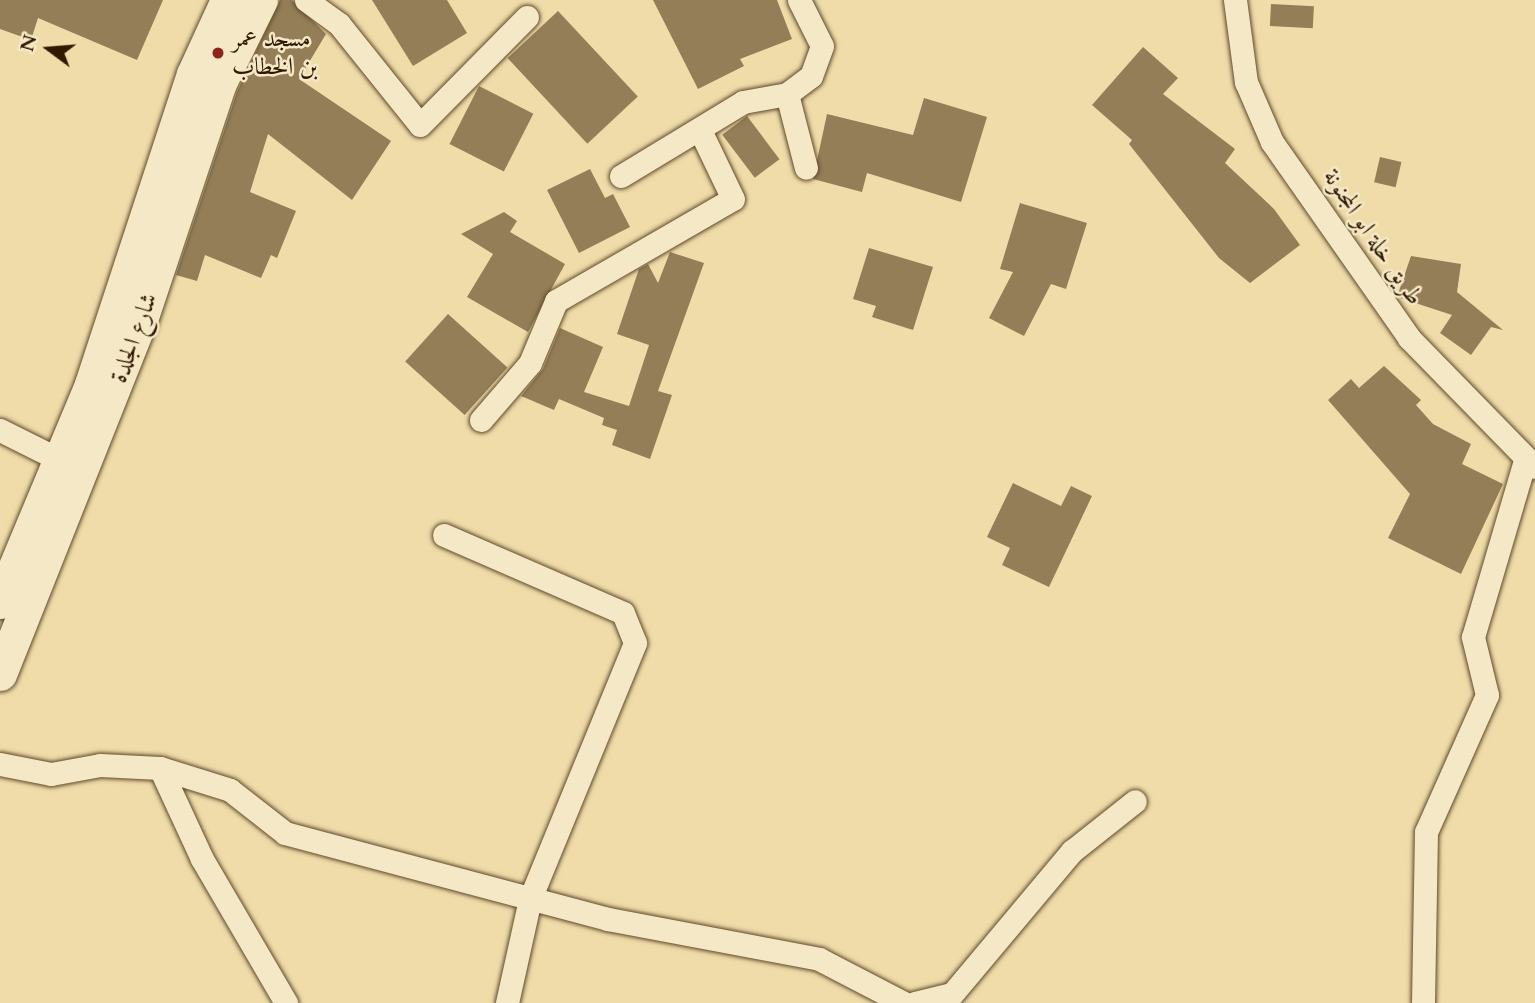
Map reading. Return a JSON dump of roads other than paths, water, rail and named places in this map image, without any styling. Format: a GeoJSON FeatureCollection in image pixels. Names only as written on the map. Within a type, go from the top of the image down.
{"type":"FeatureCollection","features":[{"type":"Feature","properties":{"kind":"street","name":"شارع الجلدة"},"geometry":{"type":"LineString","coordinates":[[0,602],[71,466],[91,384],[193,74],[228,0]]}},
{"type":"Feature","properties":{"kind":"street","name":"شارع الجلدة"},"geometry":{"type":"LineString","coordinates":[[0,674],[71,466],[219,85],[261,0]]}},
{"type":"Feature","properties":{"kind":"street"},"geometry":{"type":"LineString","coordinates":[[306,0],[339,24],[420,125],[527,17]]}},
{"type":"Feature","properties":{"kind":"street"},"geometry":{"type":"LineString","coordinates":[[621,176],[743,102],[787,94],[811,76],[822,46],[799,0]]}},
{"type":"Feature","properties":{"kind":"street","name":"طريق خلة ابو المجنونة"},"geometry":{"type":"LineString","coordinates":[[1235,0],[1246,82],[1272,142],[1409,338],[1530,464]]}},
{"type":"Feature","properties":{"kind":"street"},"geometry":{"type":"LineString","coordinates":[[787,94],[806,168]]}},
{"type":"Feature","properties":{"kind":"street"},"geometry":{"type":"LineString","coordinates":[[481,420],[530,363],[556,301],[733,199],[700,130]]}},
{"type":"Feature","properties":{"kind":"street"},"geometry":{"type":"LineString","coordinates":[[0,430],[71,466]]}},
{"type":"Feature","properties":{"kind":"street"},"geometry":{"type":"LineString","coordinates":[[1423,1003],[1426,832],[1487,695],[1473,637],[1530,464]]}},
{"type":"Feature","properties":{"kind":"street"},"geometry":{"type":"LineString","coordinates":[[444,535],[623,613],[635,643],[530,899],[507,1003]]}},
{"type":"Feature","properties":{"kind":"street"},"geometry":{"type":"LineString","coordinates":[[0,764],[51,774],[100,765],[160,768],[230,790],[285,833],[530,899],[719,943],[819,959],[904,1003]]}},
{"type":"Feature","properties":{"kind":"street"},"geometry":{"type":"LineString","coordinates":[[160,768],[202,859],[286,1003]]}},
{"type":"Feature","properties":{"kind":"street"},"geometry":{"type":"LineString","coordinates":[[915,1003],[952,994],[1072,850],[1135,801]]}},
{"type":"Feature","properties":{"kind":"place","name":"مسجد عمر بن الخطاب"},"geometry":{"type":"Point","coordinates":[218,53]}}]}
